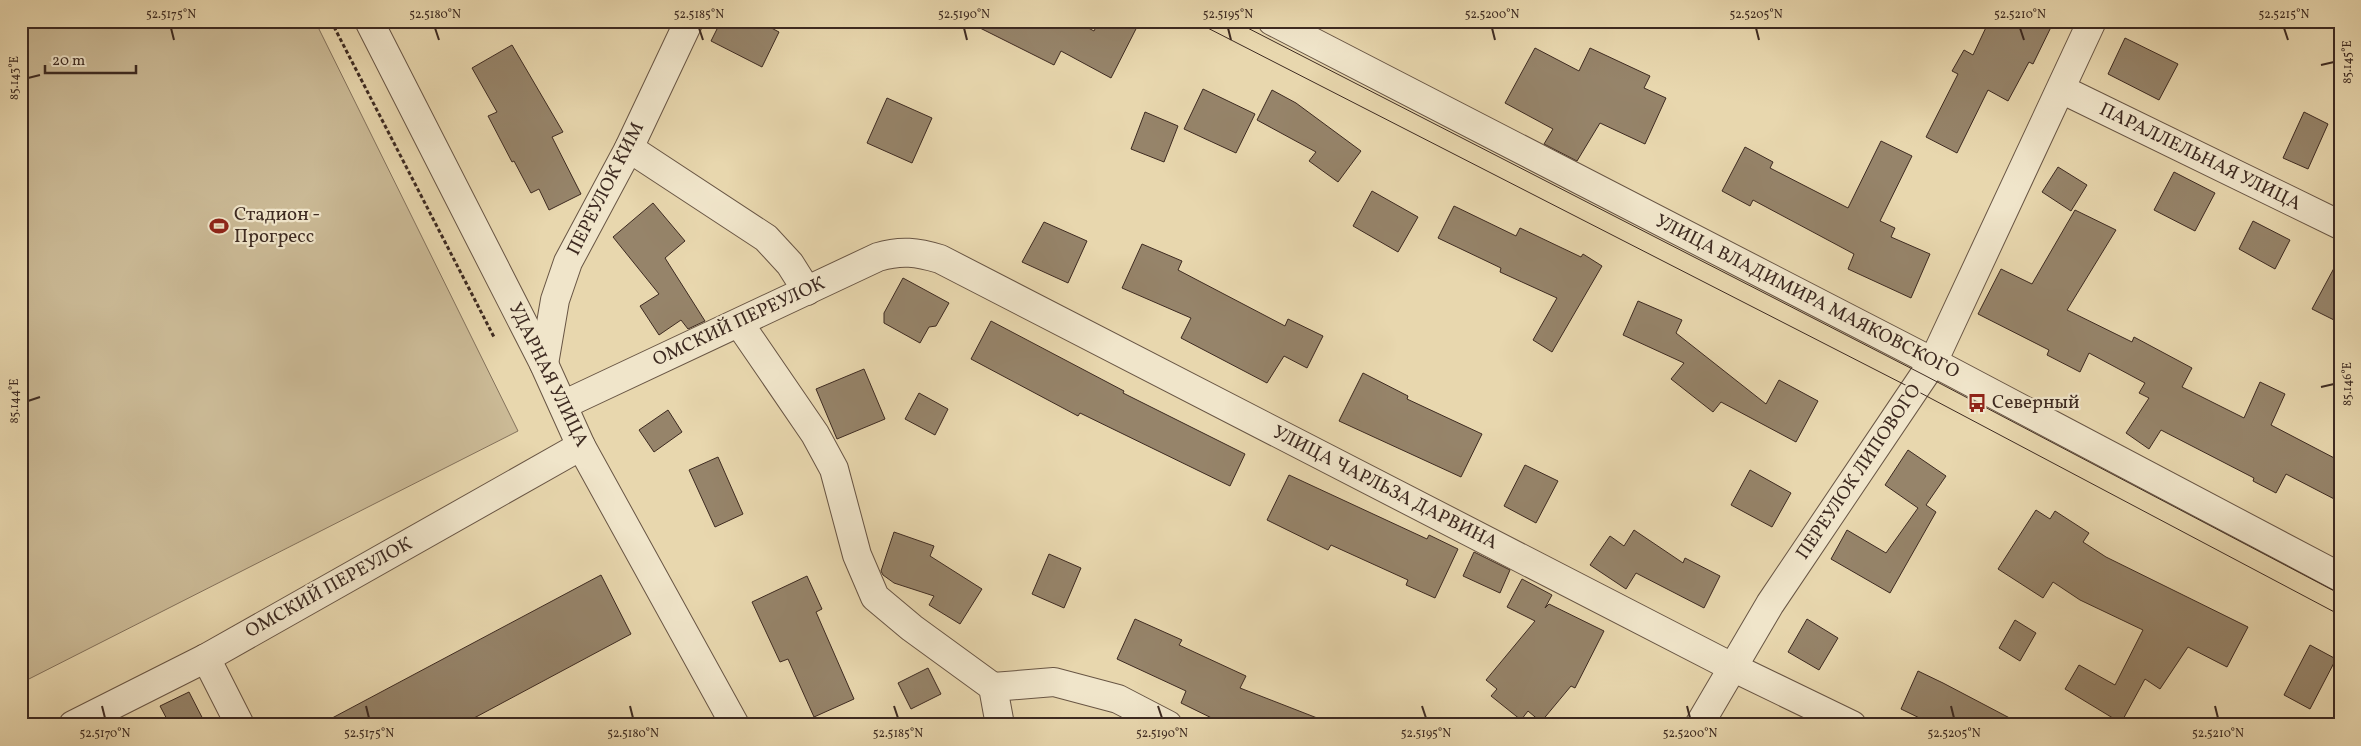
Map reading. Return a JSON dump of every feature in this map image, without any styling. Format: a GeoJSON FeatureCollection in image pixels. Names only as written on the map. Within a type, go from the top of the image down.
{"type":"FeatureCollection","features":[{"type":"Feature","properties":{"kind":"street","name":"УДАРНАЯ УЛИЦА"},"geometry":{"type":"LineString","coordinates":[[369,21],[544,364],[582,446],[735,725]]}},
{"type":"Feature","properties":{"kind":"street","name":"ПЕРЕУЛОК КИМ"},"geometry":{"type":"LineString","coordinates":[[544,364],[555,300],[568,262],[629,148],[689,21]]}},
{"type":"Feature","properties":{"kind":"street","name":"УЛИЦА ВЛАДИМИРА МАЯКОВСКОГО"},"geometry":{"type":"LineString","coordinates":[[1272,21],[1933,362],[2340,577]]}},
{"type":"Feature","properties":{"kind":"street","name":"ПЕРЕУЛОК ЛИПОВОГО"},"geometry":{"type":"LineString","coordinates":[[1699,725],[1770,604],[1933,362],[2092,21]]}},
{"type":"Feature","properties":{"kind":"street","name":"ПАРАЛЛЕЛЬНАЯ УЛИЦА"},"geometry":{"type":"LineString","coordinates":[[2060,89],[2340,224]]}},
{"type":"Feature","properties":{"kind":"street"},"geometry":{"type":"LineString","coordinates":[[629,148],[766,238],[790,264],[807,291]]}},
{"type":"Feature","properties":{"kind":"street","name":"ОМСКИЙ ПЕРЕУЛОК"},"geometry":{"type":"LineString","coordinates":[[563,405],[878,257],[894,252],[917,252]]}},
{"type":"Feature","properties":{"kind":"street","name":"УЛИЦА ЧАРЛЬЗА ДАРВИНА"},"geometry":{"type":"LineString","coordinates":[[917,252],[940,259],[1732,667],[1852,725]]}},
{"type":"Feature","properties":{"kind":"street"},"geometry":{"type":"LineString","coordinates":[[739,323],[816,434],[834,469],[857,555],[875,597],[912,628],[993,687],[1054,682],[1118,699],[1168,725]]}},
{"type":"Feature","properties":{"kind":"street","name":"ОМСКИЙ ПЕРЕУЛОК"},"geometry":{"type":"LineString","coordinates":[[73,725],[206,658],[582,446]]}},
{"type":"Feature","properties":{"kind":"street"},"geometry":{"type":"LineString","coordinates":[[206,658],[240,725]]}},
{"type":"Feature","properties":{"kind":"street"},"geometry":{"type":"LineString","coordinates":[[993,687],[1000,725]]}},
{"type":"Feature","properties":{"kind":"shaded area","name":"Стадион - Прогресс"},"geometry":{"type":"Polygon","coordinates":[[[21,21],[315,21],[518,431],[21,683],[21,21]]]}},
{"type":"Feature","properties":{"kind":"building"},"geometry":{"type":"Polygon","coordinates":[[[721,21],[758,21],[779,32],[762,67],[711,41],[721,21]]]}},
{"type":"Feature","properties":{"kind":"building"},"geometry":{"type":"Polygon","coordinates":[[[966,21],[1075,21],[1094,31],[1099,21],[1140,21],[1111,78],[1061,51],[1054,65],[966,21]]]}},
{"type":"Feature","properties":{"kind":"building"},"geometry":{"type":"Polygon","coordinates":[[[1989,21],[2054,21],[2033,64],[2029,62],[2008,101],[1988,90],[1957,153],[1926,137],[1958,74],[1952,71],[1964,50],[1973,55],[1989,21]]]}},
{"type":"Feature","properties":{"kind":"building"},"geometry":{"type":"Polygon","coordinates":[[[2125,38],[2178,64],[2159,100],[2108,74],[2125,38]]]}},
{"type":"Feature","properties":{"kind":"building"},"geometry":{"type":"Polygon","coordinates":[[[512,45],[563,132],[552,137],[581,194],[549,210],[539,189],[531,193],[514,161],[512,162],[488,116],[497,112],[472,68],[512,45]]]}},
{"type":"Feature","properties":{"kind":"building"},"geometry":{"type":"Polygon","coordinates":[[[1535,48],[1579,71],[1590,48],[1650,76],[1644,88],[1666,98],[1645,144],[1600,123],[1577,161],[1544,144],[1553,129],[1505,103],[1535,48]]]}},
{"type":"Feature","properties":{"kind":"building"},"geometry":{"type":"Polygon","coordinates":[[[1203,89],[1255,114],[1236,153],[1184,129],[1203,89]]]}},
{"type":"Feature","properties":{"kind":"building"},"geometry":{"type":"Polygon","coordinates":[[[1272,90],[1296,103],[1361,151],[1338,182],[1309,161],[1316,152],[1257,120],[1272,90]]]}},
{"type":"Feature","properties":{"kind":"building"},"geometry":{"type":"Polygon","coordinates":[[[887,98],[932,118],[912,163],[867,143],[887,98]]]}},
{"type":"Feature","properties":{"kind":"building"},"geometry":{"type":"Polygon","coordinates":[[[1145,112],[1178,126],[1164,162],[1131,149],[1145,112]]]}},
{"type":"Feature","properties":{"kind":"building"},"geometry":{"type":"Polygon","coordinates":[[[2304,112],[2328,124],[2308,169],[2283,158],[2304,112]]]}},
{"type":"Feature","properties":{"kind":"building"},"geometry":{"type":"Polygon","coordinates":[[[1881,141],[1912,156],[1880,221],[1895,228],[1891,237],[1930,254],[1911,298],[1848,269],[1854,254],[1753,200],[1750,206],[1722,191],[1745,147],[1773,162],[1770,168],[1848,208],[1881,141]]]}},
{"type":"Feature","properties":{"kind":"building"},"geometry":{"type":"Polygon","coordinates":[[[2058,167],[2087,185],[2071,211],[2042,192],[2058,167]]]}},
{"type":"Feature","properties":{"kind":"building"},"geometry":{"type":"Polygon","coordinates":[[[2174,172],[2215,193],[2195,231],[2154,210],[2174,172]]]}},
{"type":"Feature","properties":{"kind":"building"},"geometry":{"type":"Polygon","coordinates":[[[1372,191],[1418,217],[1398,252],[1353,226],[1372,191]]]}},
{"type":"Feature","properties":{"kind":"building"},"geometry":{"type":"Polygon","coordinates":[[[653,203],[685,241],[665,258],[705,321],[688,329],[681,320],[659,335],[640,306],[659,294],[613,237],[653,203]]]}},
{"type":"Feature","properties":{"kind":"building"},"geometry":{"type":"Polygon","coordinates":[[[1454,206],[1516,236],[1520,228],[1581,257],[1583,254],[1602,266],[1552,352],[1533,340],[1557,298],[1500,272],[1501,268],[1438,238],[1454,206]]]}},
{"type":"Feature","properties":{"kind":"building"},"geometry":{"type":"Polygon","coordinates":[[[2075,210],[2116,230],[2067,310],[2132,342],[2134,337],[2192,368],[2182,387],[2244,418],[2260,382],[2285,394],[2271,425],[2340,461],[2340,502],[2286,474],[2276,493],[2253,481],[2254,478],[2161,430],[2149,449],[2126,433],[2149,398],[2139,393],[2145,383],[2089,353],[2080,372],[2047,355],[2049,350],[1978,314],[2001,269],[2032,284],[2075,210]]]}},
{"type":"Feature","properties":{"kind":"building"},"geometry":{"type":"Polygon","coordinates":[[[2253,221],[2290,240],[2275,269],[2239,249],[2253,221]]]}},
{"type":"Feature","properties":{"kind":"building"},"geometry":{"type":"Polygon","coordinates":[[[1044,222],[1087,241],[1068,283],[1022,262],[1044,222]]]}},
{"type":"Feature","properties":{"kind":"building"},"geometry":{"type":"Polygon","coordinates":[[[1142,244],[1182,261],[1178,270],[1285,326],[1288,319],[1323,336],[1307,368],[1284,356],[1267,383],[1181,338],[1191,318],[1122,288],[1142,244]]]}},
{"type":"Feature","properties":{"kind":"building"},"geometry":{"type":"Polygon","coordinates":[[[2340,257],[2340,323],[2312,309],[2340,257]]]}},
{"type":"Feature","properties":{"kind":"building"},"geometry":{"type":"Polygon","coordinates":[[[903,278],[949,303],[936,326],[929,327],[920,343],[884,323],[884,313],[903,278]]]}},
{"type":"Feature","properties":{"kind":"building"},"geometry":{"type":"Polygon","coordinates":[[[1638,301],[1682,320],[1676,333],[1766,404],[1779,380],[1818,401],[1796,442],[1721,402],[1713,412],[1671,379],[1684,363],[1623,335],[1638,301]]]}},
{"type":"Feature","properties":{"kind":"building"},"geometry":{"type":"Polygon","coordinates":[[[991,321],[1124,391],[1123,393],[1245,454],[1230,486],[1080,413],[1078,416],[971,359],[991,321]]]}},
{"type":"Feature","properties":{"kind":"building"},"geometry":{"type":"Polygon","coordinates":[[[864,369],[885,419],[837,439],[816,389],[864,369]]]}},
{"type":"Feature","properties":{"kind":"building"},"geometry":{"type":"Polygon","coordinates":[[[1363,373],[1408,396],[1407,399],[1482,434],[1461,477],[1339,421],[1363,373]]]}},
{"type":"Feature","properties":{"kind":"building"},"geometry":{"type":"Polygon","coordinates":[[[919,393],[948,409],[935,435],[905,419],[919,393]]]}},
{"type":"Feature","properties":{"kind":"building"},"geometry":{"type":"Polygon","coordinates":[[[668,410],[682,432],[654,452],[639,430],[668,410]]]}},
{"type":"Feature","properties":{"kind":"building"},"geometry":{"type":"Polygon","coordinates":[[[1908,450],[1946,476],[1926,505],[1936,512],[1890,593],[1831,559],[1847,530],[1886,553],[1918,508],[1885,485],[1908,450]]]}},
{"type":"Feature","properties":{"kind":"building"},"geometry":{"type":"Polygon","coordinates":[[[718,457],[743,514],[715,527],[689,470],[718,457]]]}},
{"type":"Feature","properties":{"kind":"building"},"geometry":{"type":"Polygon","coordinates":[[[1525,465],[1558,481],[1536,523],[1504,506],[1525,465]]]}},
{"type":"Feature","properties":{"kind":"building"},"geometry":{"type":"Polygon","coordinates":[[[1750,470],[1791,493],[1772,527],[1731,505],[1750,470]]]}},
{"type":"Feature","properties":{"kind":"building"},"geometry":{"type":"Polygon","coordinates":[[[1289,475],[1427,539],[1429,535],[1458,549],[1435,598],[1406,585],[1408,580],[1331,545],[1328,550],[1267,520],[1289,475]]]}},
{"type":"Feature","properties":{"kind":"building"},"geometry":{"type":"Polygon","coordinates":[[[2036,510],[2050,519],[2055,511],[2089,533],[2083,542],[2106,557],[2248,627],[2227,667],[2188,647],[2160,689],[2145,679],[2121,723],[2065,689],[2079,665],[2115,685],[2143,630],[2080,600],[2053,582],[2043,598],[1998,569],[2036,510]]]}},
{"type":"Feature","properties":{"kind":"building"},"geometry":{"type":"Polygon","coordinates":[[[1634,530],[1683,563],[1685,558],[1720,576],[1704,608],[1636,573],[1626,589],[1590,565],[1610,536],[1624,546],[1634,530]]]}},
{"type":"Feature","properties":{"kind":"building"},"geometry":{"type":"Polygon","coordinates":[[[894,532],[934,546],[930,556],[982,589],[960,624],[929,605],[934,596],[894,583],[883,575],[881,571],[894,532]]]}},
{"type":"Feature","properties":{"kind":"building"},"geometry":{"type":"Polygon","coordinates":[[[1474,552],[1510,570],[1500,593],[1463,576],[1474,552]]]}},
{"type":"Feature","properties":{"kind":"building"},"geometry":{"type":"Polygon","coordinates":[[[1049,554],[1081,568],[1064,608],[1032,594],[1049,554]]]}},
{"type":"Feature","properties":{"kind":"building"},"geometry":{"type":"Polygon","coordinates":[[[601,575],[631,634],[461,725],[319,725],[601,575]]]}},
{"type":"Feature","properties":{"kind":"building"},"geometry":{"type":"Polygon","coordinates":[[[807,576],[822,609],[816,612],[854,699],[814,717],[788,659],[780,662],[752,602],[807,576]]]}},
{"type":"Feature","properties":{"kind":"building"},"geometry":{"type":"Polygon","coordinates":[[[1522,579],[1552,595],[1545,608],[1549,604],[1604,631],[1575,688],[1571,686],[1541,722],[1528,711],[1521,720],[1491,696],[1497,689],[1486,680],[1535,621],[1507,607],[1522,579]]]}},
{"type":"Feature","properties":{"kind":"building"},"geometry":{"type":"Polygon","coordinates":[[[1135,619],[1182,640],[1179,645],[1246,676],[1240,688],[1330,723],[1330,725],[1226,725],[1181,703],[1186,691],[1117,659],[1135,619]]]}},
{"type":"Feature","properties":{"kind":"building"},"geometry":{"type":"Polygon","coordinates":[[[1807,619],[1838,638],[1819,670],[1788,652],[1807,619]]]}},
{"type":"Feature","properties":{"kind":"building"},"geometry":{"type":"Polygon","coordinates":[[[2015,620],[2036,633],[2020,661],[1999,648],[2015,620]]]}},
{"type":"Feature","properties":{"kind":"building"},"geometry":{"type":"Polygon","coordinates":[[[2310,645],[2336,659],[2310,709],[2284,695],[2310,645]]]}},
{"type":"Feature","properties":{"kind":"building"},"geometry":{"type":"Polygon","coordinates":[[[928,668],[941,694],[911,709],[898,683],[928,668]]]}},
{"type":"Feature","properties":{"kind":"building"},"geometry":{"type":"Polygon","coordinates":[[[1918,671],[2023,725],[1934,725],[1901,709],[1918,671]]]}},
{"type":"Feature","properties":{"kind":"building"},"geometry":{"type":"Polygon","coordinates":[[[189,692],[206,725],[170,725],[160,706],[189,692]]]}},
{"type":"Feature","properties":{"kind":"tram line"},"geometry":{"type":"LineString","coordinates":[[1194,21],[1915,390],[2340,615]]}},
{"type":"Feature","properties":{"kind":"tram line"},"geometry":{"type":"LineString","coordinates":[[1234,21],[1924,375],[2340,594]]}},
{"type":"Feature","properties":{"kind":"place","name":"Стадион - Прогресс"},"geometry":{"type":"Point","coordinates":[219,226]}},
{"type":"Feature","properties":{"kind":"place","name":"Северный"},"geometry":{"type":"Point","coordinates":[1977,403]}}]}
